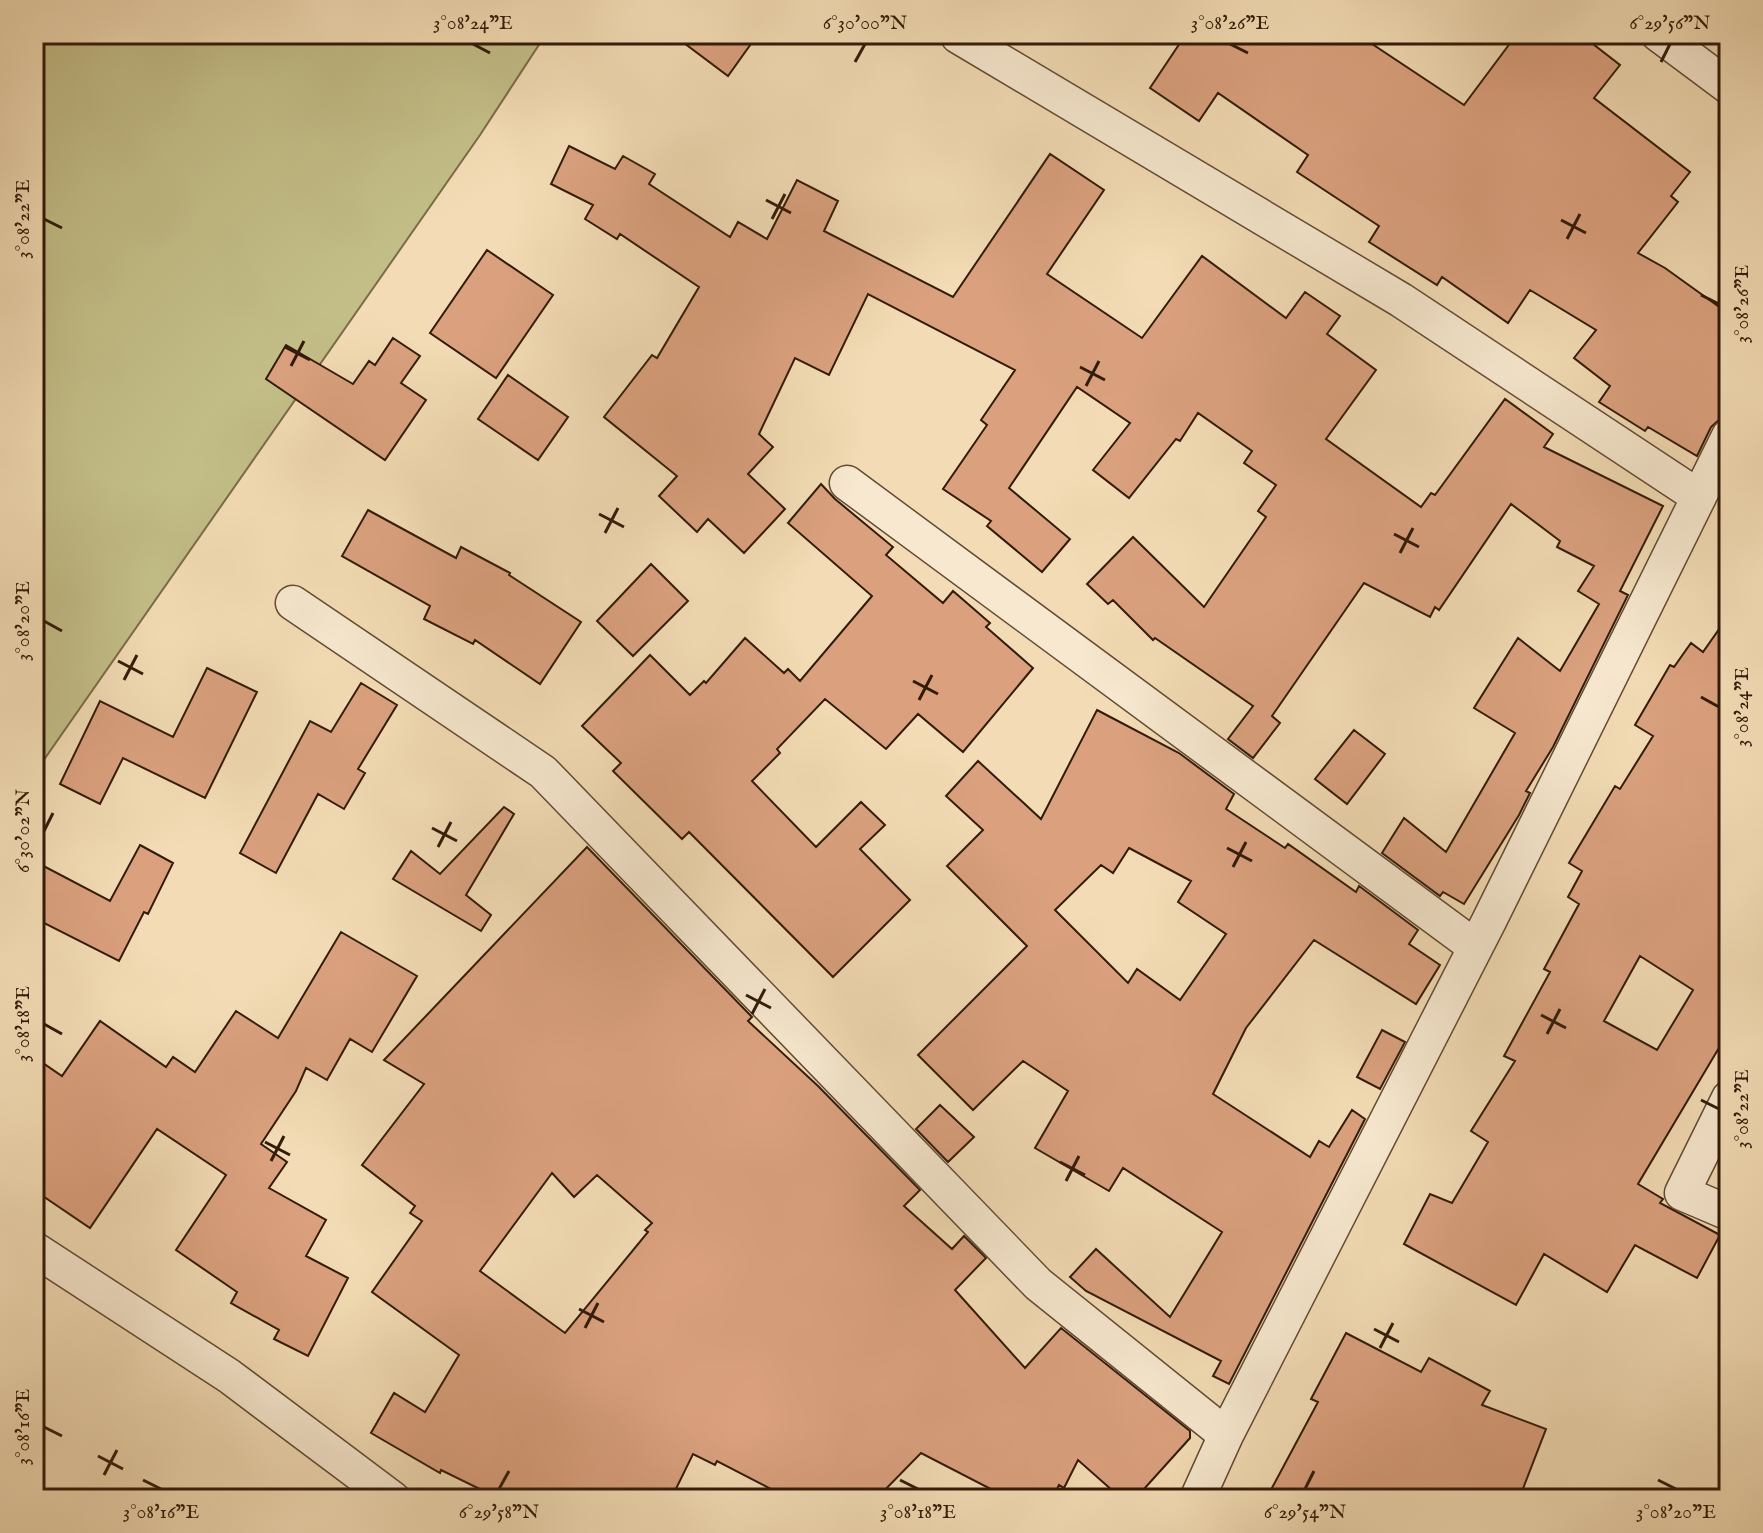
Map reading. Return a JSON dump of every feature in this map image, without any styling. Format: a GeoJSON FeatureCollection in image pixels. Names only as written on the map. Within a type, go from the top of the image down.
{"type":"FeatureCollection","features":[{"type":"Feature","properties":{"kind":"street"},"geometry":{"type":"LineString","coordinates":[[1658,34],[1729,87]]}},
{"type":"Feature","properties":{"kind":"street"},"geometry":{"type":"LineString","coordinates":[[958,36],[1401,300],[1699,497]]}},
{"type":"Feature","properties":{"kind":"street"},"geometry":{"type":"LineString","coordinates":[[1197,1499],[1226,1435],[1729,436]]}},
{"type":"Feature","properties":{"kind":"street"},"geometry":{"type":"LineString","coordinates":[[847,483],[1474,946]]}},
{"type":"Feature","properties":{"kind":"street"},"geometry":{"type":"LineString","coordinates":[[293,603],[543,772],[1038,1284],[1226,1435]]}},
{"type":"Feature","properties":{"kind":"street"},"geometry":{"type":"LineString","coordinates":[[1729,1098],[1682,1193],[1729,1213]]}},
{"type":"Feature","properties":{"kind":"street"},"geometry":{"type":"LineString","coordinates":[[34,1249],[229,1376],[393,1499]]}},
{"type":"Feature","properties":{"kind":"shaded area"},"geometry":{"type":"Polygon","coordinates":[[[34,34],[546,34],[480,135],[34,774],[34,34]]]}},
{"type":"Feature","properties":{"kind":"building"},"geometry":{"type":"Polygon","coordinates":[[[672,34],[758,34],[728,76],[672,34]]]}},
{"type":"Feature","properties":{"kind":"building"},"geometry":{"type":"Polygon","coordinates":[[[1186,34],[1357,34],[1464,105],[1517,34],[1580,34],[1620,65],[1594,98],[1690,172],[1671,196],[1678,202],[1638,253],[1665,268],[1729,314],[1729,405],[1711,427],[1697,456],[1648,427],[1645,431],[1599,402],[1610,386],[1574,358],[1596,330],[1530,290],[1508,323],[1442,277],[1437,285],[1369,242],[1379,226],[1297,172],[1308,155],[1218,93],[1199,121],[1150,88],[1186,34]]]}},
{"type":"Feature","properties":{"kind":"building"},"geometry":{"type":"Polygon","coordinates":[[[569,146],[615,169],[623,156],[655,174],[649,184],[730,237],[738,222],[767,239],[797,180],[838,201],[824,231],[953,297],[1050,154],[1104,190],[1047,274],[1142,338],[1202,256],[1286,318],[1305,292],[1340,316],[1327,334],[1376,370],[1326,439],[1421,507],[1431,493],[1435,495],[1505,399],[1553,434],[1544,447],[1663,506],[1620,591],[1628,595],[1553,747],[1526,791],[1530,793],[1519,815],[1464,904],[1443,892],[1440,896],[1382,853],[1404,818],[1446,852],[1515,733],[1474,708],[1518,638],[1560,671],[1599,604],[1578,591],[1594,566],[1557,547],[1560,541],[1511,504],[1439,610],[1435,607],[1430,617],[1364,583],[1272,716],[1280,723],[1253,758],[1228,739],[1253,706],[1155,638],[1153,640],[1113,600],[1108,604],[1087,584],[1133,537],[1204,607],[1266,517],[1258,511],[1276,485],[1244,463],[1252,451],[1198,413],[1180,441],[1176,439],[1129,498],[1093,470],[1130,423],[1077,387],[1009,488],[1070,539],[1042,572],[987,526],[991,521],[943,489],[987,425],[981,420],[1015,370],[868,294],[829,375],[795,358],[759,434],[773,447],[748,474],[785,509],[744,553],[708,519],[697,532],[659,496],[677,476],[604,417],[652,355],[657,358],[699,287],[620,234],[617,239],[585,219],[593,205],[551,184],[569,146]]]}},
{"type":"Feature","properties":{"kind":"building"},"geometry":{"type":"Polygon","coordinates":[[[487,250],[553,295],[496,378],[430,333],[487,250]]]}},
{"type":"Feature","properties":{"kind":"building"},"geometry":{"type":"Polygon","coordinates":[[[393,338],[420,356],[401,383],[426,400],[385,460],[266,379],[286,345],[353,384],[369,361],[375,365],[393,338]]]}},
{"type":"Feature","properties":{"kind":"building"},"geometry":{"type":"Polygon","coordinates":[[[508,375],[568,417],[538,460],[478,419],[508,375]]]}},
{"type":"Feature","properties":{"kind":"building"},"geometry":{"type":"Polygon","coordinates":[[[821,484],[893,547],[886,555],[943,603],[953,591],[990,623],[986,627],[1033,668],[963,752],[918,714],[886,749],[825,699],[777,749],[780,753],[752,781],[816,847],[861,802],[885,825],[860,849],[910,900],[833,977],[689,832],[682,839],[613,771],[621,763],[582,726],[650,655],[690,695],[704,681],[706,683],[745,638],[784,673],[788,669],[800,681],[872,596],[788,523],[821,484]]]}},
{"type":"Feature","properties":{"kind":"building"},"geometry":{"type":"Polygon","coordinates":[[[368,510],[456,558],[461,547],[510,573],[581,622],[540,684],[475,640],[473,644],[424,619],[430,606],[342,556],[368,510]]]}},
{"type":"Feature","properties":{"kind":"building"},"geometry":{"type":"Polygon","coordinates":[[[651,564],[688,601],[633,656],[597,621],[651,564]]]}},
{"type":"Feature","properties":{"kind":"building"},"geometry":{"type":"Polygon","coordinates":[[[1729,615],[1729,1031],[1638,1184],[1663,1199],[1660,1203],[1720,1235],[1697,1278],[1635,1245],[1607,1292],[1544,1254],[1516,1305],[1404,1244],[1430,1194],[1452,1203],[1488,1142],[1471,1131],[1515,1061],[1504,1056],[1550,972],[1544,969],[1579,904],[1568,897],[1582,871],[1569,863],[1615,786],[1620,789],[1653,736],[1635,725],[1670,665],[1674,667],[1691,643],[1703,652],[1729,615]],[[1640,956],[1604,1021],[1657,1050],[1693,990],[1640,956]]]}},
{"type":"Feature","properties":{"kind":"building"},"geometry":{"type":"Polygon","coordinates":[[[207,668],[257,692],[205,798],[123,758],[100,804],[60,784],[100,701],[173,737],[207,668]]]}},
{"type":"Feature","properties":{"kind":"building"},"geometry":{"type":"Polygon","coordinates":[[[361,683],[397,705],[358,769],[365,773],[344,809],[318,794],[276,873],[240,853],[310,721],[331,732],[361,683]]]}},
{"type":"Feature","properties":{"kind":"building"},"geometry":{"type":"Polygon","coordinates":[[[1097,710],[1179,753],[1234,794],[1226,809],[1285,848],[1288,844],[1356,892],[1359,886],[1418,930],[1409,944],[1440,965],[1416,1004],[1314,940],[1246,1028],[1213,1094],[1310,1157],[1319,1141],[1329,1147],[1352,1110],[1365,1119],[1229,1384],[1213,1376],[1221,1361],[1086,1291],[1070,1277],[1096,1249],[1170,1317],[1222,1232],[1123,1168],[1109,1191],[1035,1148],[1068,1091],[1023,1061],[973,1110],[918,1055],[1027,946],[947,866],[983,830],[946,796],[978,761],[1041,819],[1097,710]],[[1129,848],[1113,873],[1101,865],[1055,910],[1128,983],[1137,969],[1180,1000],[1226,934],[1178,902],[1191,881],[1129,848]]]}},
{"type":"Feature","properties":{"kind":"building"},"geometry":{"type":"Polygon","coordinates":[[[1354,730],[1385,754],[1347,804],[1315,779],[1354,730]]]}},
{"type":"Feature","properties":{"kind":"building"},"geometry":{"type":"Polygon","coordinates":[[[504,807],[514,814],[466,895],[491,915],[481,931],[393,879],[411,851],[440,874],[504,807]]]}},
{"type":"Feature","properties":{"kind":"building"},"geometry":{"type":"Polygon","coordinates":[[[140,845],[173,863],[148,914],[144,912],[119,961],[34,918],[34,861],[110,901],[140,845]]]}},
{"type":"Feature","properties":{"kind":"building"},"geometry":{"type":"Polygon","coordinates":[[[587,847],[752,1017],[748,1021],[818,1086],[920,1190],[904,1206],[952,1249],[964,1236],[986,1258],[955,1290],[1025,1368],[1061,1328],[1190,1431],[1190,1438],[1135,1499],[1122,1499],[1078,1460],[1064,1488],[1059,1485],[1052,1499],[1010,1499],[921,1453],[876,1499],[790,1499],[717,1461],[715,1465],[693,1454],[671,1499],[500,1499],[441,1470],[440,1473],[371,1433],[394,1393],[425,1412],[459,1355],[372,1292],[422,1221],[410,1213],[415,1206],[362,1165],[424,1084],[384,1060],[587,847]],[[552,1173],[480,1271],[565,1333],[648,1232],[645,1230],[652,1223],[597,1175],[574,1197],[552,1173]]]}},
{"type":"Feature","properties":{"kind":"building"},"geometry":{"type":"Polygon","coordinates":[[[341,932],[417,976],[372,1052],[350,1039],[327,1080],[306,1068],[296,1091],[261,1144],[287,1162],[269,1188],[326,1220],[306,1256],[348,1278],[308,1356],[274,1339],[279,1330],[231,1303],[237,1292],[176,1250],[226,1175],[157,1129],[90,1228],[34,1190],[34,1057],[62,1076],[100,1021],[166,1067],[173,1057],[195,1072],[236,1011],[278,1038],[341,932]]]}},
{"type":"Feature","properties":{"kind":"building"},"geometry":{"type":"Polygon","coordinates":[[[1382,1030],[1405,1042],[1380,1089],[1357,1077],[1382,1030]]]}},
{"type":"Feature","properties":{"kind":"building"},"geometry":{"type":"Polygon","coordinates":[[[940,1105],[974,1137],[948,1162],[916,1129],[940,1105]]]}},
{"type":"Feature","properties":{"kind":"building"},"geometry":{"type":"Polygon","coordinates":[[[1346,1333],[1421,1372],[1429,1358],[1490,1391],[1482,1405],[1546,1429],[1519,1499],[1266,1499],[1318,1402],[1311,1399],[1346,1333]]]}}]}
